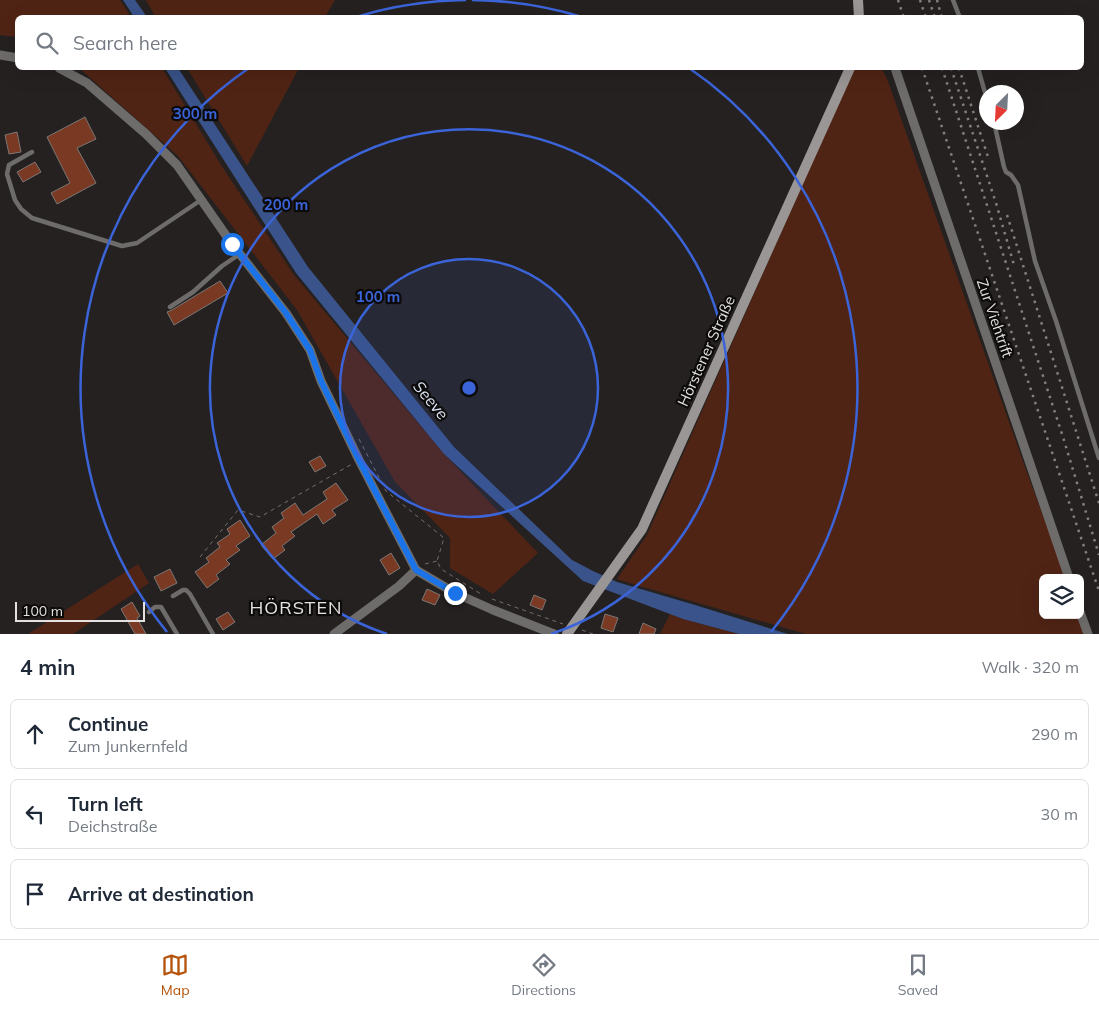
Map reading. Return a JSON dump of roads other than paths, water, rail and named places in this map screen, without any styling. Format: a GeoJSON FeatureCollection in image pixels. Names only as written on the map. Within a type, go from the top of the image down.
{"type":"FeatureCollection","features":[{"type":"Feature","properties":{"kind":"street"},"geometry":{"type":"LineString","coordinates":[[858,0],[860,15]]}},
{"type":"Feature","properties":{"kind":"street"},"geometry":{"type":"LineString","coordinates":[[0,55],[15,58]]}},
{"type":"Feature","properties":{"kind":"street"},"geometry":{"type":"LineString","coordinates":[[63,70],[87,82],[146,134],[177,165],[240,254],[286,313],[310,350],[321,381],[359,460],[416,570],[455,593],[554,634]]}},
{"type":"Feature","properties":{"kind":"street","name":"Hörstener Straße"},"geometry":{"type":"LineString","coordinates":[[568,627],[595,594],[642,529],[849,70]]}},
{"type":"Feature","properties":{"kind":"street","name":"Zur Viehtrift"},"geometry":{"type":"LineString","coordinates":[[896,70],[1068,574]]}},
{"type":"Feature","properties":{"kind":"street"},"geometry":{"type":"LineString","coordinates":[[334,634],[399,586],[416,570]]}},
{"type":"Feature","properties":{"kind":"street"},"geometry":{"type":"LineString","coordinates":[[1083,619],[1088,634]]}},
{"type":"Feature","properties":{"kind":"lane"},"geometry":{"type":"LineString","coordinates":[[953,0],[959,15]]}},
{"type":"Feature","properties":{"kind":"lane"},"geometry":{"type":"LineString","coordinates":[[979,70],[983,85]]}},
{"type":"Feature","properties":{"kind":"lane"},"geometry":{"type":"LineString","coordinates":[[996,130],[1006,172],[1011,175],[1018,185],[1035,261],[1099,458]]}},
{"type":"Feature","properties":{"kind":"lane"},"geometry":{"type":"LineString","coordinates":[[32,152],[9,165],[7,174],[15,200],[21,209],[32,218],[122,246],[137,244],[201,200]]}},
{"type":"Feature","properties":{"kind":"lane"},"geometry":{"type":"LineString","coordinates":[[170,307],[193,292],[222,266],[240,254]]}},
{"type":"Feature","properties":{"kind":"lane"},"geometry":{"type":"LineString","coordinates":[[173,596],[186,590],[213,634]]}},
{"type":"Feature","properties":{"kind":"lane"},"geometry":{"type":"LineString","coordinates":[[149,612],[155,607],[162,607],[177,634]]}},
{"type":"Feature","properties":{"kind":"water"},"geometry":{"type":"Polygon","coordinates":[[[123,0],[135,0],[146,15],[133,15],[123,0]]]}},
{"type":"Feature","properties":{"kind":"water"},"geometry":{"type":"Polygon","coordinates":[[[166,70],[179,70],[308,267],[454,447],[572,560],[617,582],[788,634],[739,634],[683,619],[583,581],[444,454],[296,273],[166,70]]]}},
{"type":"Feature","properties":{"kind":"railway"},"geometry":{"type":"LineString","coordinates":[[898,0],[903,15]]}},
{"type":"Feature","properties":{"kind":"railway"},"geometry":{"type":"LineString","coordinates":[[920,0],[925,15]]}},
{"type":"Feature","properties":{"kind":"railway"},"geometry":{"type":"LineString","coordinates":[[929,0],[934,15]]}},
{"type":"Feature","properties":{"kind":"railway"},"geometry":{"type":"LineString","coordinates":[[937,0],[941,15]]}},
{"type":"Feature","properties":{"kind":"railway"},"geometry":{"type":"LineString","coordinates":[[923,70],[1099,591]]}},
{"type":"Feature","properties":{"kind":"railway"},"geometry":{"type":"LineString","coordinates":[[943,70],[1063,437],[1099,555]]}},
{"type":"Feature","properties":{"kind":"railway"},"geometry":{"type":"LineString","coordinates":[[952,70],[996,203],[1014,265]]}},
{"type":"Feature","properties":{"kind":"railway"},"geometry":{"type":"LineString","coordinates":[[960,70],[989,160]]}},
{"type":"Feature","properties":{"kind":"railway"},"geometry":{"type":"LineString","coordinates":[[1007,215],[1099,503]]}},
{"type":"Feature","properties":{"kind":"district","name":"HÖRSTEN"},"geometry":{"type":"Point","coordinates":[296,607]}},
{"type":"Feature","properties":{"kind":"water label","name":"Seeve"},"geometry":{"type":"Point","coordinates":[431,400]}}]}
